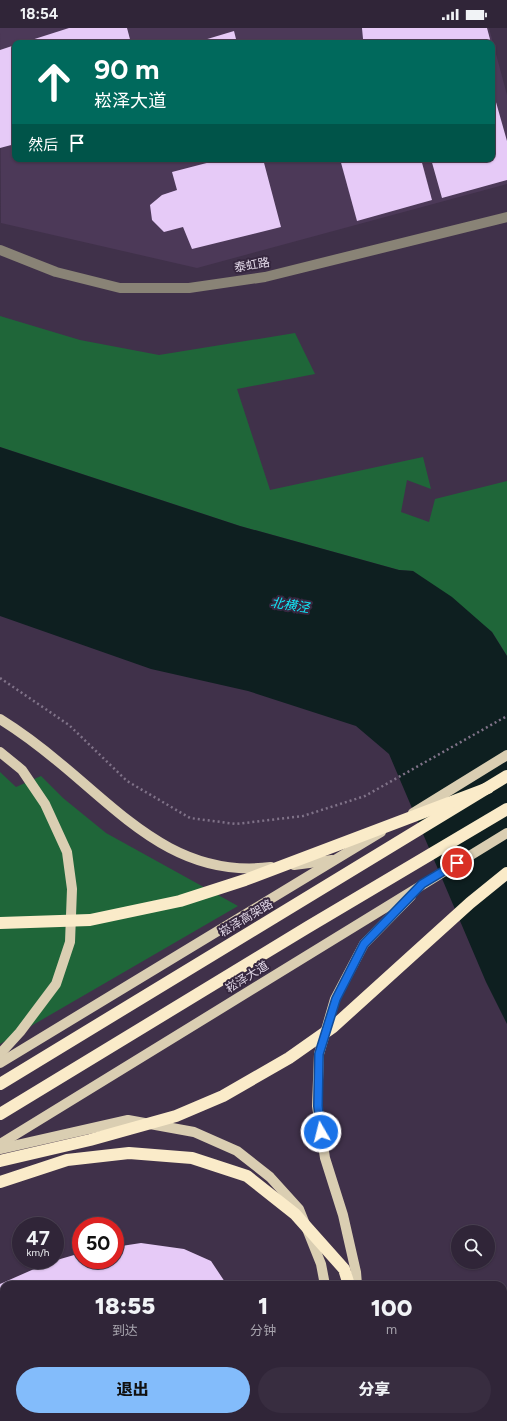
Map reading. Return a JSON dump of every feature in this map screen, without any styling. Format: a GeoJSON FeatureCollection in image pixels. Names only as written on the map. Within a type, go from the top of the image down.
{"type":"FeatureCollection","features":[{"type":"Feature","properties":{"kind":"highway","name":"崧泽高架路"},"geometry":{"type":"LineString","coordinates":[[0,1084],[507,776]]}},
{"type":"Feature","properties":{"kind":"highway"},"geometry":{"type":"LineString","coordinates":[[0,923],[90,920],[180,901],[245,880],[488,788]]}},
{"type":"Feature","properties":{"kind":"highway"},"geometry":{"type":"LineString","coordinates":[[0,1114],[301,931],[507,809]]}},
{"type":"Feature","properties":{"kind":"highway"},"geometry":{"type":"LineString","coordinates":[[0,1161],[90,1140],[176,1116],[223,1096],[289,1058],[333,1027],[470,903],[507,873]]}},
{"type":"Feature","properties":{"kind":"highway"},"geometry":{"type":"LineString","coordinates":[[0,1182],[67,1160],[129,1153],[192,1158],[247,1176],[295,1214],[344,1269],[348,1281]]}},
{"type":"Feature","properties":{"kind":"main road"},"geometry":{"type":"LineString","coordinates":[[0,719],[61,764],[105,804],[144,834],[178,853],[219,865],[257,869],[336,860]]}},
{"type":"Feature","properties":{"kind":"main road"},"geometry":{"type":"LineString","coordinates":[[0,752],[22,770],[45,804],[67,852],[72,888],[70,942],[56,984],[20,1032],[0,1054]]}},
{"type":"Feature","properties":{"kind":"main road"},"geometry":{"type":"LineString","coordinates":[[0,1063],[507,755]]}},
{"type":"Feature","properties":{"kind":"main road","name":"崧泽大道"},"geometry":{"type":"LineString","coordinates":[[0,1144],[507,833]]}},
{"type":"Feature","properties":{"kind":"main road"},"geometry":{"type":"LineString","coordinates":[[357,1281],[343,1215],[325,1158],[318,1106],[319,1054],[336,999],[364,944],[422,884]]}},
{"type":"Feature","properties":{"kind":"main road"},"geometry":{"type":"LineString","coordinates":[[0,1149],[128,1120],[194,1132],[237,1151],[270,1177],[299,1209],[321,1264],[324,1281]]}},
{"type":"Feature","properties":{"kind":"street","name":"泰虹路"},"geometry":{"type":"LineString","coordinates":[[0,250],[56,272],[120,288],[189,288],[264,277],[507,217]]}},
{"type":"Feature","properties":{"kind":"path"},"geometry":{"type":"LineString","coordinates":[[0,678],[69,725],[127,781],[190,818],[236,824],[303,816],[365,796],[507,716]]}},
{"type":"Feature","properties":{"kind":"shaded area"},"geometry":{"type":"Polygon","coordinates":[[[0,28],[489,28],[492,40],[12,40],[12,162],[495,162],[495,50],[507,95],[507,184],[197,268],[1,223],[0,28]]]}},
{"type":"Feature","properties":{"kind":"green space"},"geometry":{"type":"Polygon","coordinates":[[[0,316],[80,340],[159,355],[295,333],[315,374],[237,389],[270,490],[423,457],[431,489],[407,480],[401,512],[429,522],[435,499],[507,481],[507,656],[492,632],[413,571],[399,570],[240,526],[0,447],[0,316]]]}},
{"type":"Feature","properties":{"kind":"green space"},"geometry":{"type":"Polygon","coordinates":[[[0,772],[16,787],[41,776],[63,798],[106,833],[238,906],[0,1044],[0,772]]]}},
{"type":"Feature","properties":{"kind":"water","name":"北横泾"},"geometry":{"type":"Polygon","coordinates":[[[0,447],[240,526],[399,570],[413,571],[452,597],[492,632],[507,656],[507,1024],[486,982],[389,754],[356,726],[248,691],[151,669],[0,616],[0,447]]]}},
{"type":"Feature","properties":{"kind":"building"},"geometry":{"type":"Polygon","coordinates":[[[69,28],[127,28],[130,40],[31,40],[69,28]]]}},
{"type":"Feature","properties":{"kind":"building"},"geometry":{"type":"Polygon","coordinates":[[[362,28],[487,28],[490,40],[364,40],[362,28]]]}},
{"type":"Feature","properties":{"kind":"building"},"geometry":{"type":"Polygon","coordinates":[[[234,31],[236,40],[204,40],[234,31]]]}},
{"type":"Feature","properties":{"kind":"building"},"geometry":{"type":"Polygon","coordinates":[[[12,46],[12,145],[0,148],[0,50],[12,46]]]}},
{"type":"Feature","properties":{"kind":"building"},"geometry":{"type":"Polygon","coordinates":[[[495,99],[507,141],[507,180],[442,198],[432,162],[495,162],[495,99]]]}},
{"type":"Feature","properties":{"kind":"building"},"geometry":{"type":"Polygon","coordinates":[[[210,162],[264,162],[281,227],[192,249],[183,227],[164,232],[152,220],[150,205],[162,195],[177,190],[172,172],[210,162]]]}},
{"type":"Feature","properties":{"kind":"building"},"geometry":{"type":"Polygon","coordinates":[[[341,162],[422,162],[432,200],[357,221],[341,162]]]}},
{"type":"Feature","properties":{"kind":"building"},"geometry":{"type":"Polygon","coordinates":[[[141,1243],[184,1249],[211,1261],[224,1281],[7,1281],[34,1269],[64,1269],[64,1258],[72,1256],[72,1269],[124,1269],[124,1246],[141,1243]]]}},
{"type":"Feature","properties":{"kind":"route"},"geometry":{"type":"LineString","coordinates":[[321,1132],[318,1106],[319,1054],[336,999],[364,944],[422,884],[457,863]]}}]}
